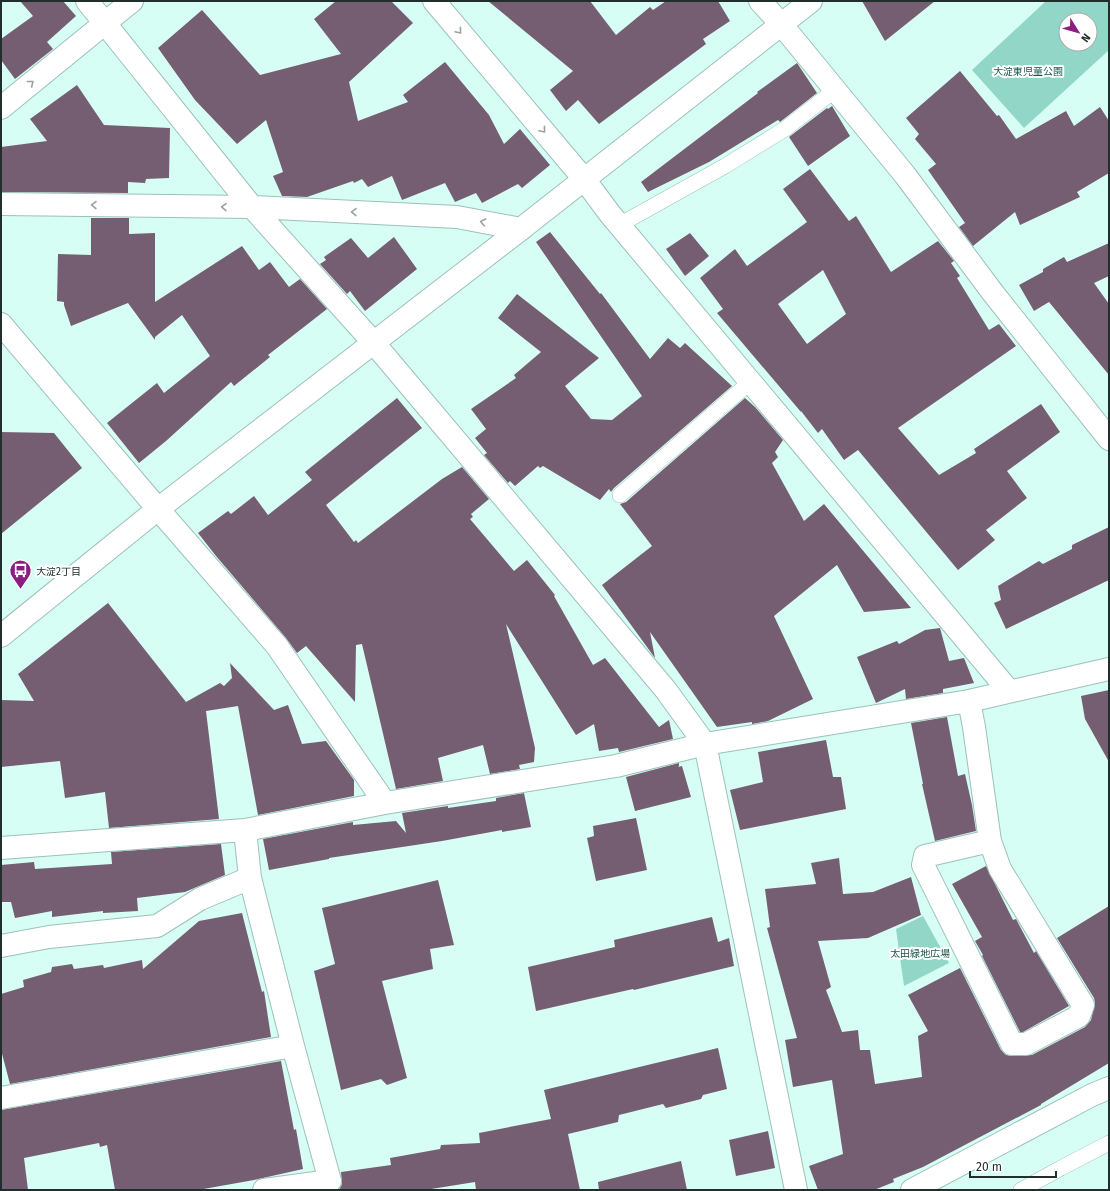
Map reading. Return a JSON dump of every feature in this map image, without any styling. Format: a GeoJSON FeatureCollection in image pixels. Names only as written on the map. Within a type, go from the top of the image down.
{"type":"FeatureCollection","features":[{"type":"Feature","properties":{"kind":"street"},"geometry":{"type":"LineString","coordinates":[[87,1],[252,207],[373,342],[665,688],[705,744],[796,1190]]}},
{"type":"Feature","properties":{"kind":"street"},"geometry":{"type":"LineString","coordinates":[[1,108],[132,1]]}},
{"type":"Feature","properties":{"kind":"street"},"geometry":{"type":"LineString","coordinates":[[434,1],[584,179],[619,225],[1009,691]]}},
{"type":"Feature","properties":{"kind":"street"},"geometry":{"type":"LineString","coordinates":[[760,1],[781,24],[905,175],[993,293],[1109,439]]}},
{"type":"Feature","properties":{"kind":"street"},"geometry":{"type":"LineString","coordinates":[[1,636],[158,509],[373,342],[522,229],[811,1]]}},
{"type":"Feature","properties":{"kind":"street"},"geometry":{"type":"LineString","coordinates":[[1,204],[252,207],[457,217],[522,229]]}},
{"type":"Feature","properties":{"kind":"street"},"geometry":{"type":"LineString","coordinates":[[1,324],[277,646],[385,803]]}},
{"type":"Feature","properties":{"kind":"street"},"geometry":{"type":"LineString","coordinates":[[1,848],[245,830],[385,803],[616,766],[705,744],[969,701],[1109,669]]}},
{"type":"Feature","properties":{"kind":"street"},"geometry":{"type":"LineString","coordinates":[[969,701],[990,841],[1000,869],[1082,1006],[1079,1016],[1026,1044],[1012,1044],[922,865],[925,856],[990,841]]}},
{"type":"Feature","properties":{"kind":"street"},"geometry":{"type":"LineString","coordinates":[[245,830],[250,878],[293,1046],[330,1181],[264,1190]]}},
{"type":"Feature","properties":{"kind":"street"},"geometry":{"type":"LineString","coordinates":[[1,946],[49,937],[157,926],[200,899],[250,878]]}},
{"type":"Feature","properties":{"kind":"street"},"geometry":{"type":"LineString","coordinates":[[1,1098],[293,1046]]}},
{"type":"Feature","properties":{"kind":"street"},"geometry":{"type":"LineString","coordinates":[[912,1190],[1092,1095],[1109,1088]]}},
{"type":"Feature","properties":{"kind":"lane"},"geometry":{"type":"LineString","coordinates":[[619,225],[725,166],[785,129],[835,90]]}},
{"type":"Feature","properties":{"kind":"lane"},"geometry":{"type":"LineString","coordinates":[[620,495],[750,382]]}},
{"type":"Feature","properties":{"kind":"lane"},"geometry":{"type":"LineString","coordinates":[[1022,1190],[1109,1143]]}},
{"type":"Feature","properties":{"kind":"green space","name":"大淀東児童公園"},"geometry":{"type":"Polygon","coordinates":[[[1046,1],[1109,1],[1109,50],[1024,128],[972,70],[1046,1]]]}},
{"type":"Feature","properties":{"kind":"green space","name":"太田緑地広場"},"geometry":{"type":"Polygon","coordinates":[[[923,916],[949,963],[904,986],[896,929],[923,916]]]}},
{"type":"Feature","properties":{"kind":"building"},"geometry":{"type":"Polygon","coordinates":[[[20,1],[63,1],[76,16],[47,42],[53,49],[15,79],[1,60],[1,39],[33,16],[20,1]]]}},
{"type":"Feature","properties":{"kind":"building"},"geometry":{"type":"Polygon","coordinates":[[[336,1],[391,1],[413,23],[349,82],[358,121],[408,102],[403,95],[445,62],[489,115],[504,144],[520,129],[550,165],[522,188],[518,184],[482,203],[476,193],[455,202],[445,183],[402,200],[392,176],[368,187],[362,179],[354,183],[353,181],[307,197],[282,196],[273,176],[283,172],[266,120],[237,144],[195,100],[158,48],[202,10],[260,75],[341,54],[314,19],[336,1]]]}},
{"type":"Feature","properties":{"kind":"building"},"geometry":{"type":"Polygon","coordinates":[[[488,1],[590,1],[616,35],[650,7],[653,10],[666,1],[718,1],[730,21],[703,39],[706,44],[599,124],[578,100],[566,111],[550,90],[573,71],[488,1]]]}},
{"type":"Feature","properties":{"kind":"building"},"geometry":{"type":"Polygon","coordinates":[[[862,1],[935,1],[885,41],[862,1]]]}},
{"type":"Feature","properties":{"kind":"building"},"geometry":{"type":"Polygon","coordinates":[[[797,63],[817,93],[780,122],[778,120],[709,162],[648,192],[641,182],[758,93],[757,92],[797,63]]]}},
{"type":"Feature","properties":{"kind":"building"},"geometry":{"type":"Polygon","coordinates":[[[960,71],[997,116],[999,115],[1016,139],[1066,111],[1074,126],[1100,107],[1109,121],[1109,173],[1077,192],[1080,197],[1020,225],[1015,212],[973,246],[959,227],[965,223],[928,170],[936,164],[915,139],[919,134],[906,118],[960,71]]]}},
{"type":"Feature","properties":{"kind":"building"},"geometry":{"type":"Polygon","coordinates":[[[77,85],[104,125],[170,128],[169,178],[146,179],[145,183],[128,182],[128,193],[1,192],[1,147],[47,141],[30,119],[77,85]]]}},
{"type":"Feature","properties":{"kind":"building"},"geometry":{"type":"Polygon","coordinates":[[[832,106],[850,136],[808,166],[789,137],[827,108],[828,109],[832,106]]]}},
{"type":"Feature","properties":{"kind":"building"},"geometry":{"type":"Polygon","coordinates":[[[810,169],[849,221],[856,216],[891,272],[938,241],[954,261],[951,263],[960,276],[957,278],[989,330],[999,324],[1016,346],[898,428],[939,475],[976,453],[974,449],[1041,404],[1060,432],[1007,471],[1027,498],[986,530],[995,540],[958,570],[858,450],[844,460],[822,429],[818,433],[717,313],[723,309],[700,278],[735,249],[747,266],[807,222],[783,189],[810,169]],[[823,270],[778,304],[807,344],[846,314],[823,270]]]}},
{"type":"Feature","properties":{"kind":"building"},"geometry":{"type":"Polygon","coordinates":[[[91,218],[129,218],[129,234],[155,233],[155,302],[242,246],[259,270],[270,262],[289,287],[300,279],[327,309],[268,355],[270,357],[234,386],[231,382],[166,441],[139,463],[107,423],[157,383],[164,393],[210,356],[182,315],[155,337],[155,340],[128,303],[71,326],[64,302],[57,301],[58,254],[91,255],[91,218]]]}},
{"type":"Feature","properties":{"kind":"building"},"geometry":{"type":"Polygon","coordinates":[[[550,232],[600,294],[601,293],[650,359],[668,338],[680,348],[685,343],[732,386],[611,492],[609,489],[600,500],[543,466],[540,468],[538,466],[515,486],[510,481],[508,483],[484,455],[487,453],[475,438],[486,429],[471,409],[516,378],[514,375],[541,352],[498,318],[517,294],[599,358],[565,386],[591,419],[612,420],[642,396],[536,242],[550,232]]]}},
{"type":"Feature","properties":{"kind":"building"},"geometry":{"type":"Polygon","coordinates":[[[690,233],[709,256],[685,276],[666,249],[690,233]]]}},
{"type":"Feature","properties":{"kind":"building"},"geometry":{"type":"Polygon","coordinates":[[[394,237],[417,269],[365,311],[350,291],[347,294],[320,264],[326,260],[324,257],[351,238],[368,258],[394,237]]]}},
{"type":"Feature","properties":{"kind":"building"},"geometry":{"type":"Polygon","coordinates":[[[1109,243],[1109,276],[1094,283],[1109,304],[1109,375],[1049,302],[1034,311],[1019,285],[1043,272],[1043,269],[1064,257],[1067,262],[1109,243]]]}},
{"type":"Feature","properties":{"kind":"building"},"geometry":{"type":"Polygon","coordinates":[[[397,398],[422,428],[326,505],[354,542],[356,540],[358,543],[442,479],[462,467],[489,499],[471,514],[473,517],[470,519],[514,571],[527,560],[555,595],[554,596],[593,665],[605,658],[659,727],[669,720],[673,739],[619,752],[618,748],[599,751],[594,724],[576,735],[506,624],[535,748],[534,762],[519,765],[520,769],[490,774],[483,745],[438,758],[443,781],[396,789],[362,644],[356,645],[355,702],[306,646],[297,653],[198,533],[228,511],[231,514],[254,496],[268,515],[312,480],[305,472],[397,398]]]}},
{"type":"Feature","properties":{"kind":"building"},"geometry":{"type":"Polygon","coordinates":[[[745,398],[755,407],[783,440],[775,452],[778,457],[772,463],[804,521],[824,504],[911,608],[864,612],[837,565],[774,616],[813,699],[768,721],[717,727],[650,632],[655,658],[602,585],[652,546],[620,504],[626,502],[745,398]]]}},
{"type":"Feature","properties":{"kind":"building"},"geometry":{"type":"Polygon","coordinates":[[[1,432],[54,433],[82,468],[1,534],[1,432]]]}},
{"type":"Feature","properties":{"kind":"building"},"geometry":{"type":"Polygon","coordinates":[[[1109,527],[1109,580],[1006,629],[994,603],[1001,600],[998,586],[1039,561],[1043,564],[1072,549],[1072,545],[1109,527]]]}},
{"type":"Feature","properties":{"kind":"building"},"geometry":{"type":"Polygon","coordinates":[[[108,603],[186,702],[220,683],[224,686],[232,678],[230,663],[274,710],[288,705],[302,744],[326,741],[354,780],[354,796],[258,815],[238,706],[206,711],[219,819],[109,828],[105,792],[65,798],[60,761],[1,767],[1,700],[34,701],[18,674],[108,603]]]}},
{"type":"Feature","properties":{"kind":"building"},"geometry":{"type":"Polygon","coordinates":[[[940,628],[949,661],[964,658],[974,683],[943,689],[943,693],[906,699],[905,689],[876,703],[857,657],[897,641],[899,644],[925,630],[940,628]]]}},
{"type":"Feature","properties":{"kind":"building"},"geometry":{"type":"Polygon","coordinates":[[[1109,690],[1109,762],[1085,719],[1081,696],[1109,690]]]}},
{"type":"Feature","properties":{"kind":"building"},"geometry":{"type":"Polygon","coordinates":[[[947,717],[958,776],[965,774],[976,831],[935,841],[922,784],[911,723],[947,717]]]}},
{"type":"Feature","properties":{"kind":"building"},"geometry":{"type":"Polygon","coordinates":[[[826,740],[833,777],[841,777],[846,809],[740,830],[730,790],[763,782],[758,752],[826,740]]]}},
{"type":"Feature","properties":{"kind":"building"},"geometry":{"type":"Polygon","coordinates":[[[679,763],[678,767],[682,766],[691,797],[635,811],[626,777],[679,763]]]}},
{"type":"Feature","properties":{"kind":"building"},"geometry":{"type":"Polygon","coordinates":[[[524,793],[531,827],[502,832],[502,830],[442,841],[329,858],[269,870],[263,839],[353,822],[353,825],[396,821],[406,833],[402,813],[496,801],[496,798],[524,793]]]}},
{"type":"Feature","properties":{"kind":"building"},"geometry":{"type":"Polygon","coordinates":[[[636,818],[647,870],[596,881],[587,838],[594,836],[593,826],[636,818]]]}},
{"type":"Feature","properties":{"kind":"building"},"geometry":{"type":"Polygon","coordinates":[[[221,844],[225,875],[185,892],[137,898],[138,911],[103,913],[103,911],[52,917],[52,911],[15,918],[11,902],[1,902],[1,865],[34,862],[35,869],[112,864],[111,852],[221,844]]]}},
{"type":"Feature","properties":{"kind":"building"},"geometry":{"type":"Polygon","coordinates":[[[839,858],[843,894],[873,892],[911,877],[921,915],[868,938],[818,941],[831,987],[826,990],[842,1032],[858,1030],[860,1050],[870,1050],[875,1084],[922,1077],[918,1036],[928,1031],[908,995],[960,968],[1001,1050],[1006,1055],[1032,1055],[1085,1027],[1091,1020],[1095,1003],[1094,998],[1057,938],[1109,906],[1109,1063],[1041,1105],[923,1167],[893,1179],[894,1182],[874,1190],[818,1190],[809,1166],[843,1154],[832,1080],[793,1087],[785,1040],[797,1038],[767,928],[770,927],[765,889],[816,884],[811,863],[839,858]]]}},
{"type":"Feature","properties":{"kind":"building"},"geometry":{"type":"Polygon","coordinates":[[[986,866],[1013,920],[1016,919],[1034,953],[1036,951],[1069,1006],[1023,1032],[1020,1032],[975,941],[982,937],[952,884],[986,866]]]}},
{"type":"Feature","properties":{"kind":"building"},"geometry":{"type":"Polygon","coordinates":[[[438,880],[454,945],[430,949],[433,969],[382,981],[407,1078],[387,1085],[381,1079],[341,1090],[314,971],[335,964],[322,908],[438,880]]]}},
{"type":"Feature","properties":{"kind":"building"},"geometry":{"type":"Polygon","coordinates":[[[242,913],[262,992],[264,991],[271,1037],[10,1084],[1,1050],[1,994],[24,987],[23,980],[51,972],[52,967],[72,964],[74,969],[103,965],[104,968],[142,960],[143,969],[199,921],[242,913]]]}},
{"type":"Feature","properties":{"kind":"building"},"geometry":{"type":"Polygon","coordinates":[[[712,917],[718,942],[729,938],[734,966],[634,990],[536,1011],[528,967],[615,947],[614,940],[712,917]]]}},
{"type":"Feature","properties":{"kind":"building"},"geometry":{"type":"Polygon","coordinates":[[[718,1048],[727,1089],[703,1095],[701,1099],[666,1108],[663,1104],[619,1115],[618,1122],[568,1134],[580,1190],[476,1190],[475,1182],[425,1190],[339,1190],[342,1184],[341,1172],[391,1165],[390,1158],[440,1149],[441,1145],[480,1143],[479,1133],[551,1119],[544,1090],[718,1048]]]}},
{"type":"Feature","properties":{"kind":"building"},"geometry":{"type":"Polygon","coordinates":[[[281,1061],[303,1169],[198,1190],[115,1190],[107,1145],[100,1147],[99,1143],[24,1158],[28,1190],[1,1190],[1,1110],[281,1061]]]}},
{"type":"Feature","properties":{"kind":"building"},"geometry":{"type":"Polygon","coordinates":[[[768,1131],[775,1168],[736,1176],[729,1140],[768,1131]]]}},
{"type":"Feature","properties":{"kind":"building"},"geometry":{"type":"Polygon","coordinates":[[[681,1161],[687,1190],[599,1190],[598,1182],[681,1161]]]}},
{"type":"Feature","properties":{"kind":"place","name":"大淀2丁目"},"geometry":{"type":"Point","coordinates":[20,590]}}]}
